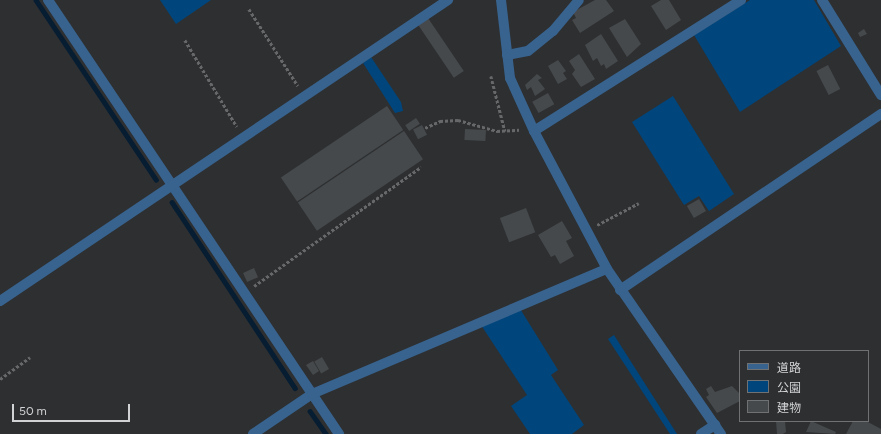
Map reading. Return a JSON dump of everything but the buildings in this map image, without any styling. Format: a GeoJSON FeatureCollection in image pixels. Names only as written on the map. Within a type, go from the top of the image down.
{"type":"FeatureCollection","features":[{"type":"Feature","properties":{"kind":"street"},"geometry":{"type":"LineString","coordinates":[[48,0],[339,434]]}},
{"type":"Feature","properties":{"kind":"street"},"geometry":{"type":"LineString","coordinates":[[0,301],[448,0]]}},
{"type":"Feature","properties":{"kind":"street"},"geometry":{"type":"LineString","coordinates":[[500,0],[510,78],[534,131],[607,269],[720,434]]}},
{"type":"Feature","properties":{"kind":"street"},"geometry":{"type":"LineString","coordinates":[[507,55],[528,51],[553,32],[579,0]]}},
{"type":"Feature","properties":{"kind":"street"},"geometry":{"type":"LineString","coordinates":[[534,131],[741,0]]}},
{"type":"Feature","properties":{"kind":"street"},"geometry":{"type":"LineString","coordinates":[[822,0],[881,95]]}},
{"type":"Feature","properties":{"kind":"street"},"geometry":{"type":"LineString","coordinates":[[620,290],[881,114]]}},
{"type":"Feature","properties":{"kind":"street"},"geometry":{"type":"LineString","coordinates":[[253,434],[312,394],[607,269]]}},
{"type":"Feature","properties":{"kind":"street"},"geometry":{"type":"LineString","coordinates":[[701,434],[715,425]]}},
{"type":"Feature","properties":{"kind":"path"},"geometry":{"type":"LineString","coordinates":[[249,9],[305,96]]}},
{"type":"Feature","properties":{"kind":"path"},"geometry":{"type":"LineString","coordinates":[[185,40],[244,138]]}},
{"type":"Feature","properties":{"kind":"path"},"geometry":{"type":"LineString","coordinates":[[491,76],[505,131]]}},
{"type":"Feature","properties":{"kind":"path"},"geometry":{"type":"LineString","coordinates":[[425,128],[440,121],[458,120],[505,131],[534,131]]}},
{"type":"Feature","properties":{"kind":"path"},"geometry":{"type":"LineString","coordinates":[[244,293],[421,167]]}},
{"type":"Feature","properties":{"kind":"path"},"geometry":{"type":"LineString","coordinates":[[587,230],[639,203]]}},
{"type":"Feature","properties":{"kind":"path"},"geometry":{"type":"LineString","coordinates":[[0,380],[30,357]]}},
{"type":"Feature","properties":{"kind":"green space"},"geometry":{"type":"Polygon","coordinates":[[[160,0],[211,0],[176,24],[160,0]]]}},
{"type":"Feature","properties":{"kind":"green space"},"geometry":{"type":"Polygon","coordinates":[[[750,0],[814,0],[841,46],[740,112],[694,35],[750,0]]]}},
{"type":"Feature","properties":{"kind":"green space"},"geometry":{"type":"Polygon","coordinates":[[[371,57],[401,102],[403,111],[395,113],[363,63],[371,57]]]}},
{"type":"Feature","properties":{"kind":"green space"},"geometry":{"type":"Polygon","coordinates":[[[673,96],[734,194],[709,211],[699,196],[684,205],[632,122],[673,96]]]}},
{"type":"Feature","properties":{"kind":"green space"},"geometry":{"type":"Polygon","coordinates":[[[519,307],[558,370],[551,375],[584,425],[572,434],[530,434],[511,406],[527,395],[481,325],[519,307]]]}},
{"type":"Feature","properties":{"kind":"green space"},"geometry":{"type":"Polygon","coordinates":[[[614,335],[677,434],[670,434],[608,339],[614,335]]]}},
{"type":"Feature","properties":{"kind":"waterway"},"geometry":{"type":"LineString","coordinates":[[36,0],[156,179]]}},
{"type":"Feature","properties":{"kind":"waterway"},"geometry":{"type":"LineString","coordinates":[[172,202],[295,388]]}},
{"type":"Feature","properties":{"kind":"waterway"},"geometry":{"type":"LineString","coordinates":[[310,411],[326,434]]}}]}
